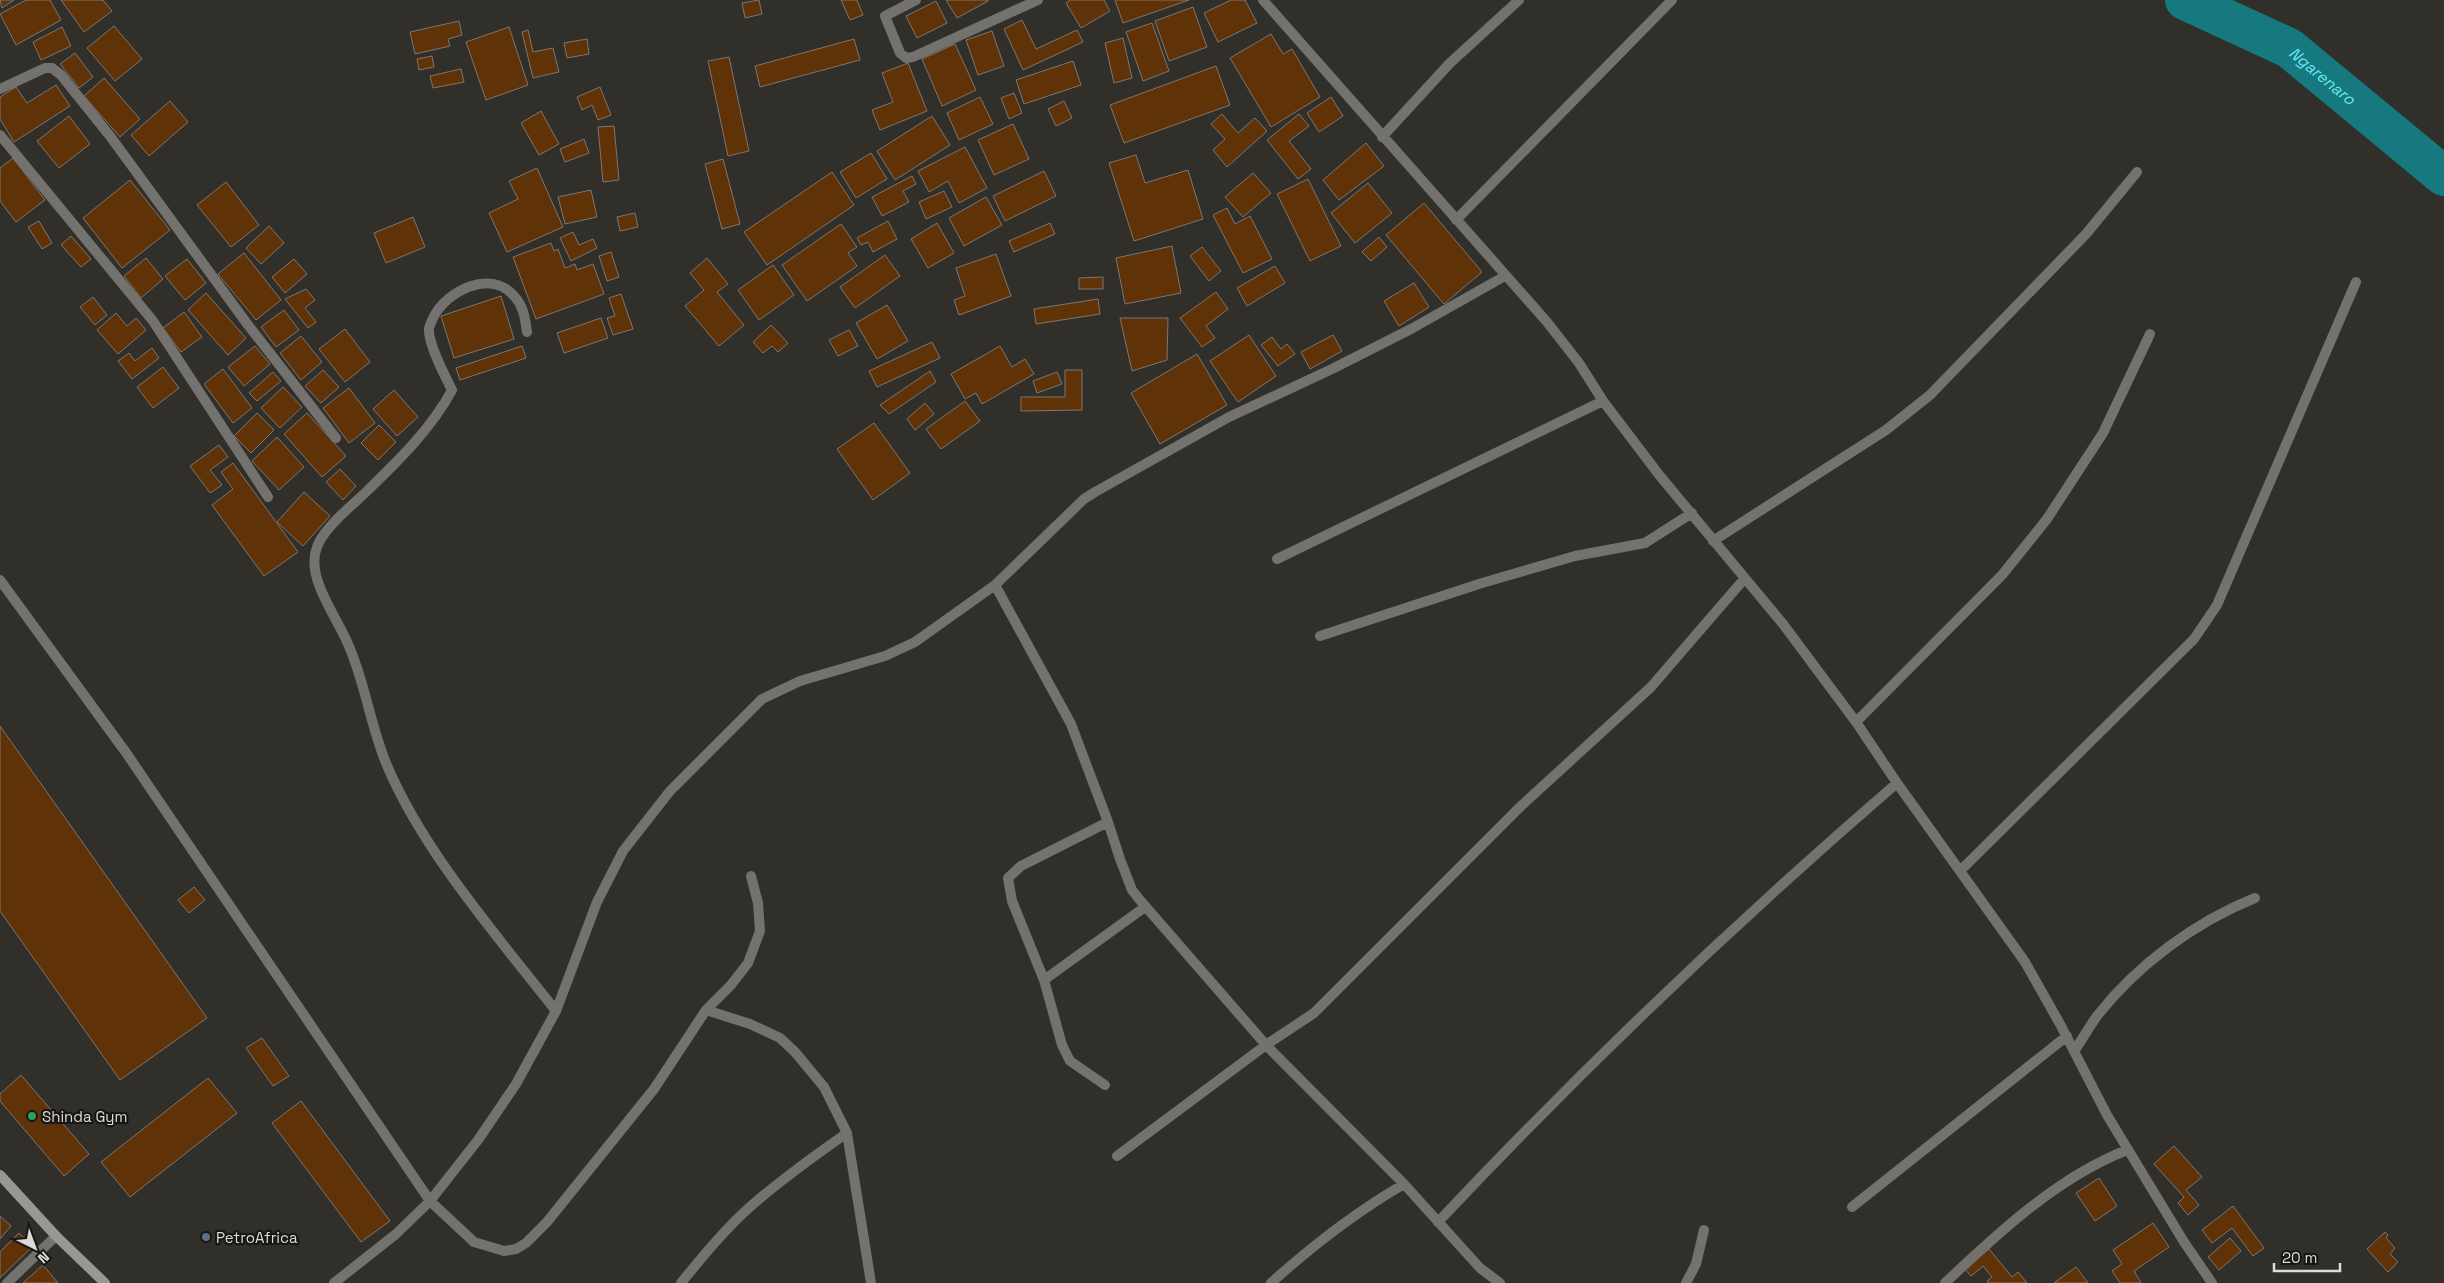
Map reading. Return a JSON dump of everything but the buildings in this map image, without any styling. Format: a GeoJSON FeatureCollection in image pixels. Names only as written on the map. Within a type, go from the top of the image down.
{"type":"FeatureCollection","features":[{"type":"Feature","properties":{"kind":"street"},"geometry":{"type":"LineString","coordinates":[[916,0],[885,16],[900,53],[906,58],[1038,0]]}},
{"type":"Feature","properties":{"kind":"street"},"geometry":{"type":"LineString","coordinates":[[1263,0],[1579,363],[1603,401],[1660,476],[1745,578],[1856,722],[1897,783],[2025,962],[2067,1036],[2127,1150],[2212,1283]]}},
{"type":"Feature","properties":{"kind":"street"},"geometry":{"type":"LineString","coordinates":[[1382,136],[1450,63],[1519,0]]}},
{"type":"Feature","properties":{"kind":"street"},"geometry":{"type":"LineString","coordinates":[[1456,220],[1672,0]]}},
{"type":"Feature","properties":{"kind":"street"},"geometry":{"type":"LineString","coordinates":[[0,89],[45,68],[52,68],[61,75],[110,136],[243,318],[336,438]]}},
{"type":"Feature","properties":{"kind":"street"},"geometry":{"type":"LineString","coordinates":[[0,135],[152,321],[268,497]]}},
{"type":"Feature","properties":{"kind":"street"},"geometry":{"type":"LineString","coordinates":[[1713,540],[1886,430],[1930,395],[2086,234],[2137,172]]}},
{"type":"Feature","properties":{"kind":"street"},"geometry":{"type":"LineString","coordinates":[[334,1283],[396,1234],[430,1200],[478,1140],[505,1100],[556,1010],[597,902],[623,852],[670,791],[762,699],[800,681],[885,656],[915,642],[995,585],[1084,499],[1095,492],[1228,417],[1332,370],[1411,329],[1505,276]]}},
{"type":"Feature","properties":{"kind":"street"},"geometry":{"type":"LineString","coordinates":[[1960,870],[2194,639],[2217,605],[2356,282]]}},
{"type":"Feature","properties":{"kind":"street"},"geometry":{"type":"LineString","coordinates":[[527,332],[524,312],[515,296],[504,288],[489,283],[470,286],[453,294],[438,308],[429,329],[433,345],[452,390],[416,438],[368,490],[336,520],[316,547],[315,576],[349,645],[361,682],[370,721],[386,764],[405,802],[439,857],[473,904],[556,1010]]}},
{"type":"Feature","properties":{"kind":"street"},"geometry":{"type":"LineString","coordinates":[[1856,722],[2002,575],[2048,519],[2103,433],[2150,334]]}},
{"type":"Feature","properties":{"kind":"street"},"geometry":{"type":"LineString","coordinates":[[1277,559],[1603,401]]}},
{"type":"Feature","properties":{"kind":"street"},"geometry":{"type":"LineString","coordinates":[[1320,636],[1482,582],[1575,556],[1645,542],[1692,513]]}},
{"type":"Feature","properties":{"kind":"street"},"geometry":{"type":"LineString","coordinates":[[1117,1156],[1266,1045],[1314,1013],[1520,807],[1651,687],[1745,578]]}},
{"type":"Feature","properties":{"kind":"street"},"geometry":{"type":"LineString","coordinates":[[0,580],[127,754],[430,1200],[474,1242],[504,1251],[516,1249],[526,1243],[547,1222],[589,1172],[654,1089],[706,1010],[731,985],[748,963],[760,931],[758,903],[751,876]]}},
{"type":"Feature","properties":{"kind":"street"},"geometry":{"type":"LineString","coordinates":[[995,585],[1071,724],[1130,885],[1145,907],[1266,1045],[1404,1184],[1480,1268],[1500,1283]]}},
{"type":"Feature","properties":{"kind":"street"},"geometry":{"type":"LineString","coordinates":[[1438,1222],[1514,1141],[1596,1060],[1814,854],[1897,783]]}},
{"type":"Feature","properties":{"kind":"street"},"geometry":{"type":"LineString","coordinates":[[1105,1085],[1070,1061],[1054,1020],[1044,980],[1012,901],[1008,878],[1021,866],[1108,822]]}},
{"type":"Feature","properties":{"kind":"street"},"geometry":{"type":"LineString","coordinates":[[2074,1051],[2097,1016],[2133,977],[2176,942],[2224,911],[2255,898]]}},
{"type":"Feature","properties":{"kind":"street"},"geometry":{"type":"LineString","coordinates":[[1044,980],[1145,907]]}},
{"type":"Feature","properties":{"kind":"street"},"geometry":{"type":"LineString","coordinates":[[706,1010],[750,1024],[780,1038],[795,1052],[824,1086],[847,1133],[871,1283]]}},
{"type":"Feature","properties":{"kind":"street"},"geometry":{"type":"LineString","coordinates":[[1852,1207],[2067,1036]]}},
{"type":"Feature","properties":{"kind":"street"},"geometry":{"type":"LineString","coordinates":[[681,1283],[713,1244],[750,1207],[790,1174],[847,1133]]}},
{"type":"Feature","properties":{"kind":"street"},"geometry":{"type":"LineString","coordinates":[[1945,1283],[1986,1244],[2061,1185],[2098,1161],[2127,1150]]}},
{"type":"Feature","properties":{"kind":"street"},"geometry":{"type":"LineString","coordinates":[[0,1176],[56,1236],[105,1283]]}},
{"type":"Feature","properties":{"kind":"street"},"geometry":{"type":"LineString","coordinates":[[1270,1283],[1304,1254],[1372,1203],[1404,1184]]}},
{"type":"Feature","properties":{"kind":"street"},"geometry":{"type":"LineString","coordinates":[[1686,1283],[1696,1264],[1704,1230]]}},
{"type":"Feature","properties":{"kind":"street"},"geometry":{"type":"LineString","coordinates":[[7,1283],[56,1236]]}},
{"type":"Feature","properties":{"kind":"waterway","name":"Ngarenaro"},"geometry":{"type":"LineString","coordinates":[[2185,0],[2289,48],[2444,176]]}},
{"type":"Feature","properties":{"kind":"place","name":"Shinda Gym"},"geometry":{"type":"Point","coordinates":[32,1116]}},
{"type":"Feature","properties":{"kind":"place","name":"PetroAfrica"},"geometry":{"type":"Point","coordinates":[206,1237]}}]}
